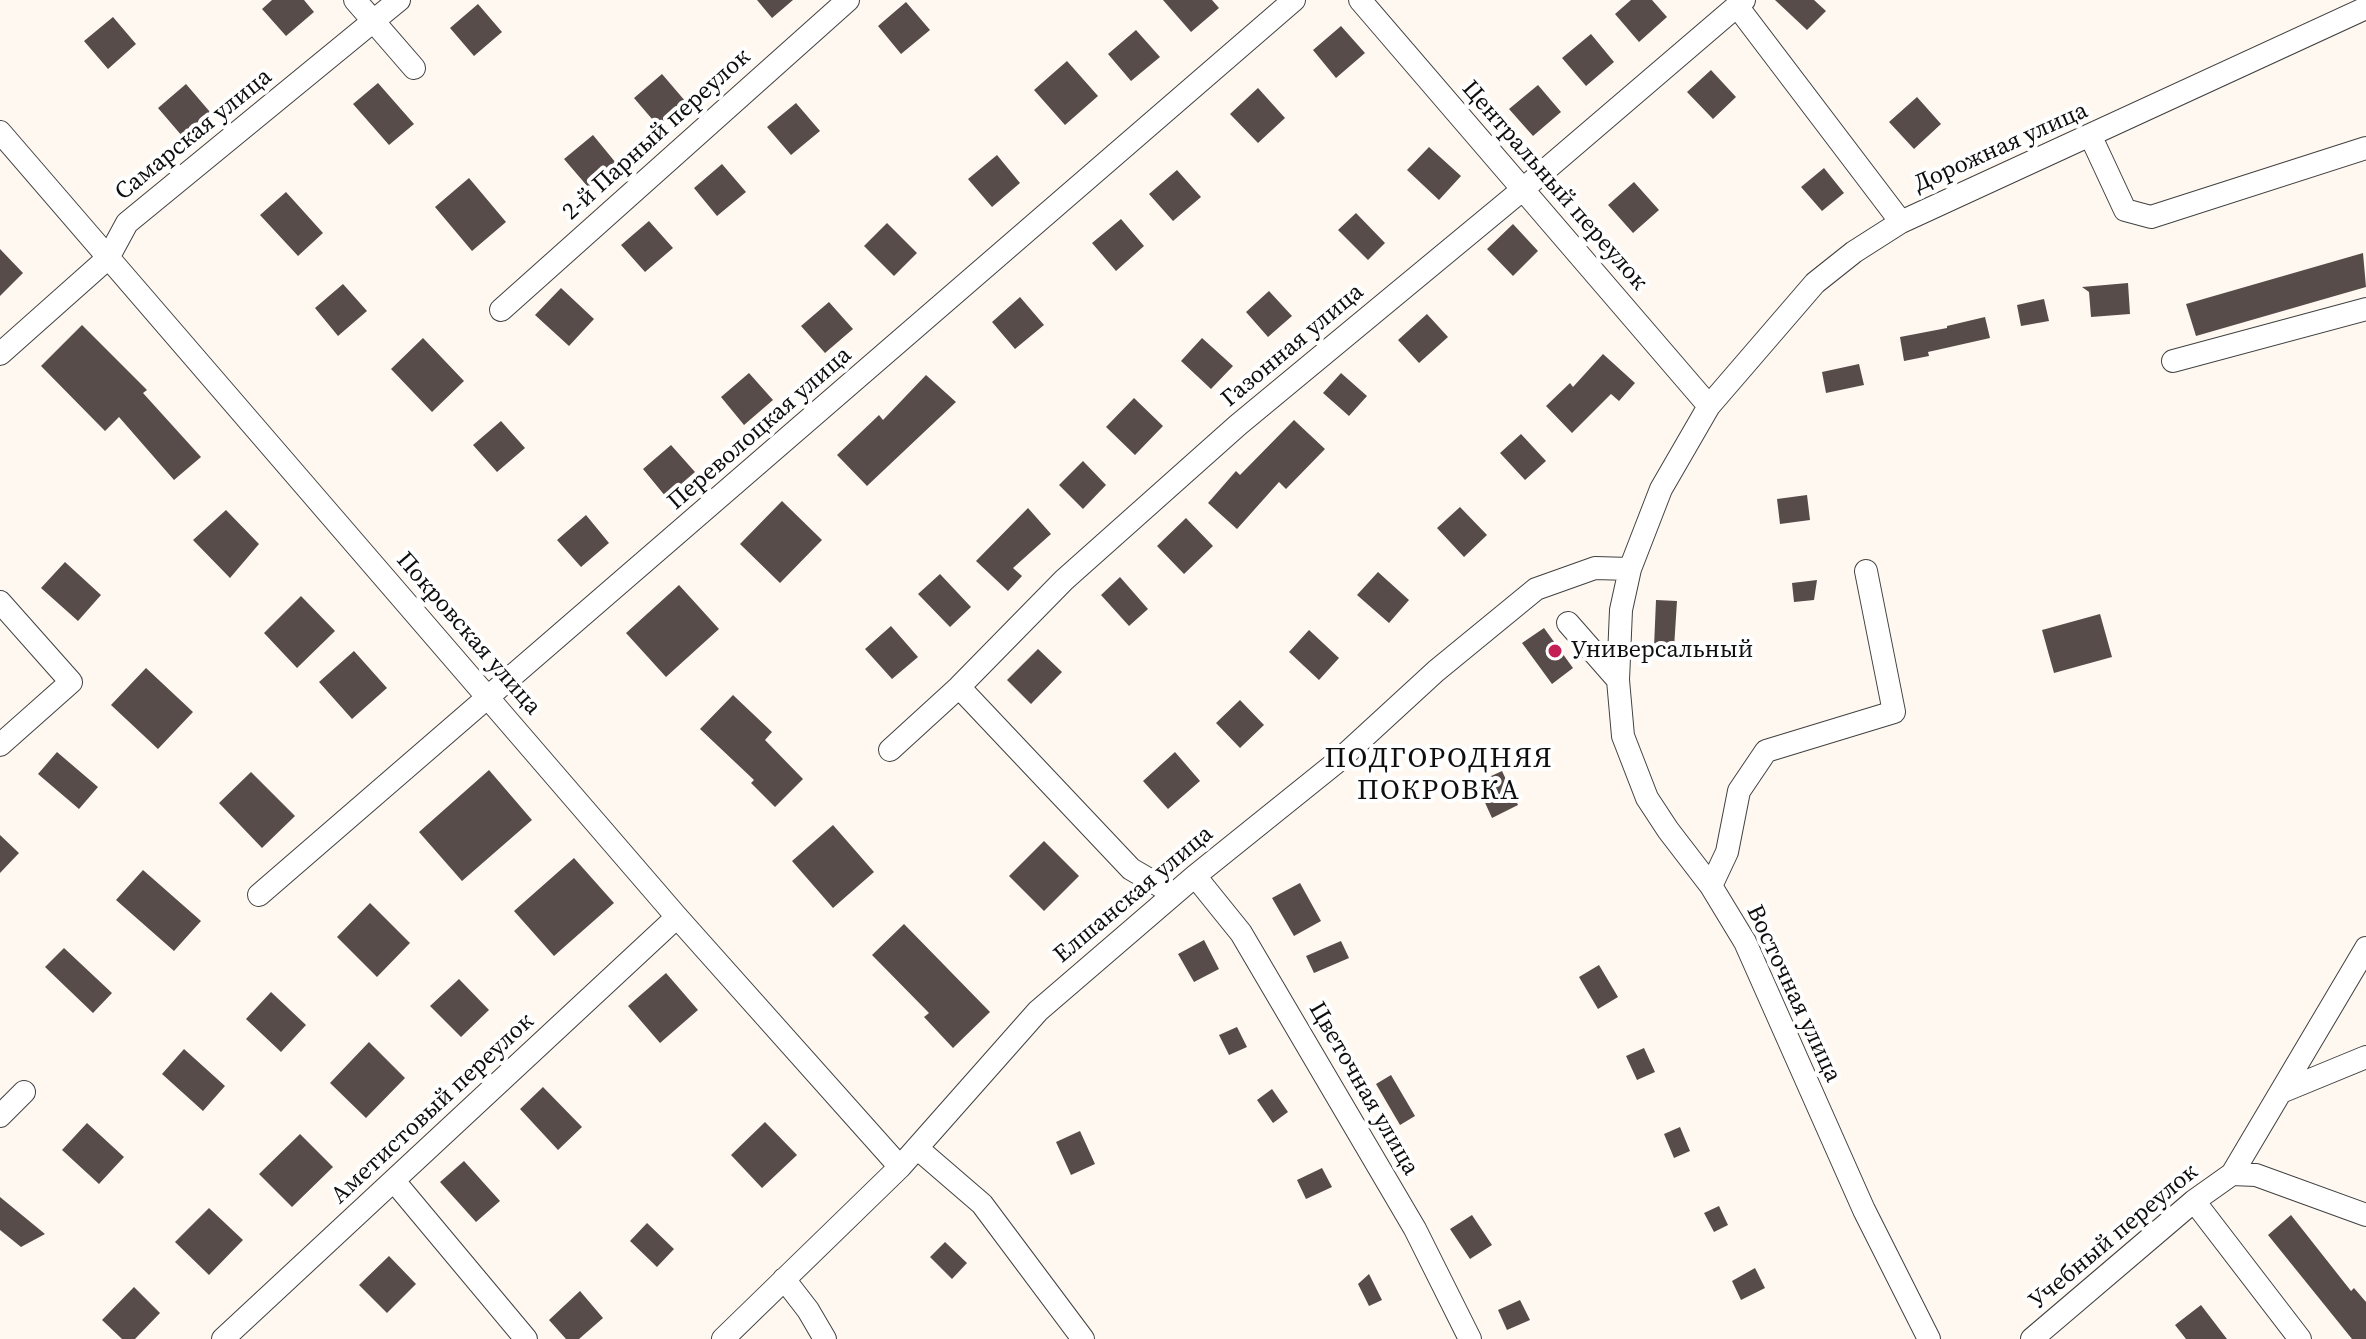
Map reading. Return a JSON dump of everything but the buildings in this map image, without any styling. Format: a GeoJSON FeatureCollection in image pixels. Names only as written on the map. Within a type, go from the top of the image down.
{"type":"FeatureCollection","features":[{"type":"Feature","properties":{"kind":"street"},"geometry":{"type":"LineString","coordinates":[[355,0],[414,68]]}},
{"type":"Feature","properties":{"kind":"street","name":"Самарская улица"},"geometry":{"type":"LineString","coordinates":[[0,354],[108,258],[127,223],[399,0]]}},
{"type":"Feature","properties":{"kind":"street","name":"2-й Парный переулок"},"geometry":{"type":"LineString","coordinates":[[501,310],[848,0]]}},
{"type":"Feature","properties":{"kind":"street","name":"Переволоцкая улица"},"geometry":{"type":"LineString","coordinates":[[259,895],[1294,0]]}},
{"type":"Feature","properties":{"kind":"street","name":"Центральный переулок"},"geometry":{"type":"LineString","coordinates":[[1360,0],[1709,406]]}},
{"type":"Feature","properties":{"kind":"street"},"geometry":{"type":"LineString","coordinates":[[1740,3],[1901,222]]}},
{"type":"Feature","properties":{"kind":"street","name":"Газонная улица"},"geometry":{"type":"LineString","coordinates":[[890,750],[959,687],[1064,580],[1227,435],[1522,190],[1740,3]]}},
{"type":"Feature","properties":{"kind":"street","name":"Дорожная улица"},"geometry":{"type":"LineString","coordinates":[[1709,406],[1815,283],[1854,252],[1901,222],[2366,8]]}},
{"type":"Feature","properties":{"kind":"street","name":"Покровская улица"},"geometry":{"type":"LineString","coordinates":[[0,132],[677,917],[900,1167]]}},
{"type":"Feature","properties":{"kind":"street"},"geometry":{"type":"LineString","coordinates":[[2091,137],[2125,210],[2151,217],[2366,148]]}},
{"type":"Feature","properties":{"kind":"street"},"geometry":{"type":"LineString","coordinates":[[2173,361],[2366,309]]}},
{"type":"Feature","properties":{"kind":"street","name":"Восточная улица"},"geometry":{"type":"LineString","coordinates":[[1709,406],[1661,489],[1630,569],[1621,610],[1618,680],[1623,736],[1647,798],[1711,886],[1745,942],[1864,1210],[1929,1339]]}},
{"type":"Feature","properties":{"kind":"street","name":"Елшанская улица"},"geometry":{"type":"LineString","coordinates":[[723,1339],[900,1167],[1038,1011],[1195,876],[1338,761],[1436,671],[1536,589],[1595,568],[1630,569]]}},
{"type":"Feature","properties":{"kind":"street"},"geometry":{"type":"LineString","coordinates":[[1711,886],[1727,852],[1739,791],[1766,751],[1894,712],[1866,571]]}},
{"type":"Feature","properties":{"kind":"street"},"geometry":{"type":"LineString","coordinates":[[0,602],[71,682],[0,745]]}},
{"type":"Feature","properties":{"kind":"street"},"geometry":{"type":"LineString","coordinates":[[1568,623],[1618,680]]}},
{"type":"Feature","properties":{"kind":"street"},"geometry":{"type":"LineString","coordinates":[[959,687],[1131,869],[1174,894]]}},
{"type":"Feature","properties":{"kind":"street","name":"Цветочная улица"},"geometry":{"type":"LineString","coordinates":[[1195,876],[1241,933],[1415,1229],[1470,1339]]}},
{"type":"Feature","properties":{"kind":"street","name":"Аметистовый переулок"},"geometry":{"type":"LineString","coordinates":[[223,1339],[677,917]]}},
{"type":"Feature","properties":{"kind":"street"},"geometry":{"type":"LineString","coordinates":[[2232,1174],[2366,948]]}},
{"type":"Feature","properties":{"kind":"street"},"geometry":{"type":"LineString","coordinates":[[2281,1092],[2366,1057]]}},
{"type":"Feature","properties":{"kind":"street"},"geometry":{"type":"LineString","coordinates":[[0,1116],[24,1092]]}},
{"type":"Feature","properties":{"kind":"street"},"geometry":{"type":"LineString","coordinates":[[917,1148],[982,1204],[1083,1339]]}},
{"type":"Feature","properties":{"kind":"street","name":"Учебный переулок"},"geometry":{"type":"LineString","coordinates":[[2032,1339],[2194,1201],[2232,1174],[2256,1175],[2366,1215]]}},
{"type":"Feature","properties":{"kind":"street"},"geometry":{"type":"LineString","coordinates":[[394,1181],[526,1339]]}},
{"type":"Feature","properties":{"kind":"street"},"geometry":{"type":"LineString","coordinates":[[2194,1201],[2300,1339]]}},
{"type":"Feature","properties":{"kind":"street"},"geometry":{"type":"LineString","coordinates":[[784,1279],[825,1339]]}},
{"type":"Feature","properties":{"kind":"place","name":"Универсальный"},"geometry":{"type":"Point","coordinates":[1555,651]}},
{"type":"Feature","properties":{"kind":"district","name":"ПОДГОРОДНЯЯ ПОКРОВКА"},"geometry":{"type":"Point","coordinates":[1439,776]}}]}
